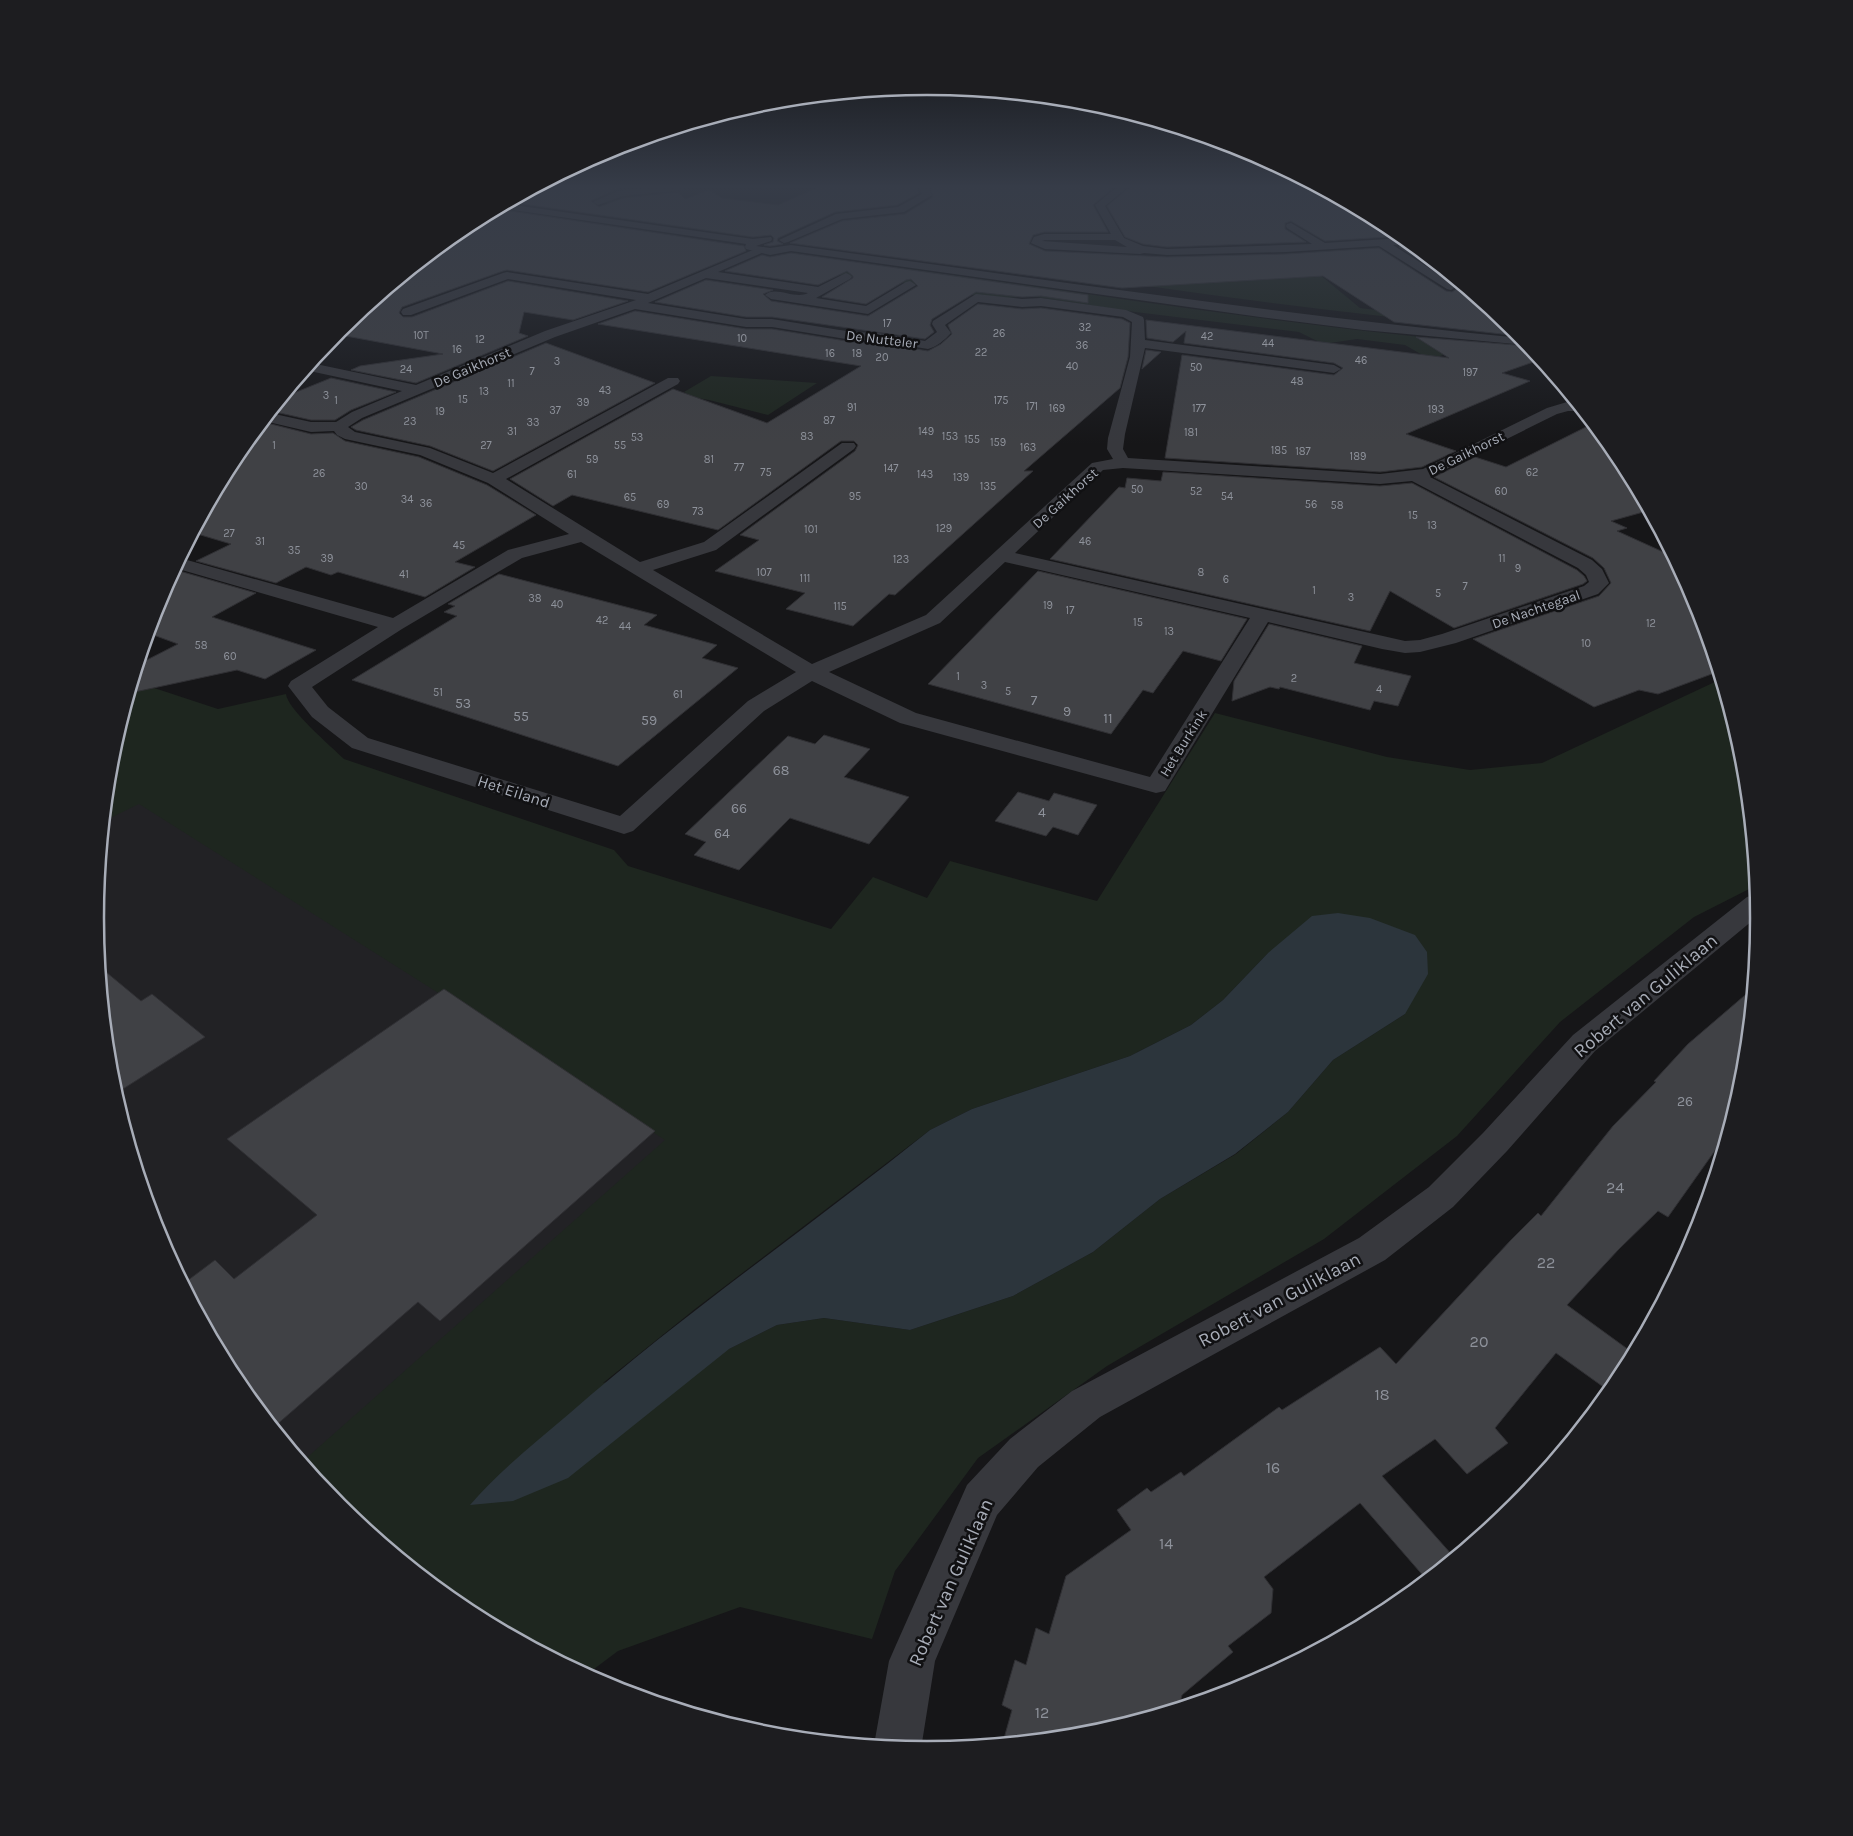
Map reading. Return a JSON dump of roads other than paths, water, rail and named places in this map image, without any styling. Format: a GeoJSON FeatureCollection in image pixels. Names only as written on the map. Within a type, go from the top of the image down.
{"type":"FeatureCollection","features":[{"type":"Feature","properties":{"kind":"street"},"geometry":{"type":"LineString","coordinates":[[984,273],[1260,313],[1363,326],[1513,341]]}},
{"type":"Feature","properties":{"kind":"street"},"geometry":{"type":"LineString","coordinates":[[1430,273],[1451,286]]}},
{"type":"Feature","properties":{"kind":"street"},"geometry":{"type":"LineString","coordinates":[[705,274],[820,291]]}},
{"type":"Feature","properties":{"kind":"street","name":"De Gaikhorst"},"geometry":{"type":"LineString","coordinates":[[340,426],[357,415],[550,334],[642,302],[705,274]]}},
{"type":"Feature","properties":{"kind":"street","name":"De Nutteler"},"geometry":{"type":"LineString","coordinates":[[407,312],[507,275],[723,320],[746,323],[772,322],[852,336],[879,336],[928,345],[944,333],[938,324],[976,298],[1022,303],[1041,302],[1126,314],[1138,320],[1138,344],[1119,420],[1115,449],[1123,463]]}},
{"type":"Feature","properties":{"kind":"street"},"geometry":{"type":"LineString","coordinates":[[804,300],[846,278]]}},
{"type":"Feature","properties":{"kind":"street","name":"De Nutteler"},"geometry":{"type":"LineString","coordinates":[[788,286],[767,297],[804,300],[868,310],[910,285]]}},
{"type":"Feature","properties":{"kind":"street"},"geometry":{"type":"LineString","coordinates":[[723,320],[739,312]]}},
{"type":"Feature","properties":{"kind":"street"},"geometry":{"type":"LineString","coordinates":[[1138,344],[1334,369]]}},
{"type":"Feature","properties":{"kind":"street"},"geometry":{"type":"LineString","coordinates":[[315,368],[420,390]]}},
{"type":"Feature","properties":{"kind":"street"},"geometry":{"type":"LineString","coordinates":[[494,480],[673,381]]}},
{"type":"Feature","properties":{"kind":"street","name":"De Gaikhorst"},"geometry":{"type":"LineString","coordinates":[[811,672],[933,619],[1098,466],[1123,463],[1380,479],[1415,476],[1552,411],[1570,406]]}},
{"type":"Feature","properties":{"kind":"street"},"geometry":{"type":"LineString","coordinates":[[273,418],[311,427],[340,426],[342,432],[351,436],[424,451],[494,480],[638,569],[811,672]]}},
{"type":"Feature","properties":{"kind":"street"},"geometry":{"type":"LineString","coordinates":[[638,569],[710,546],[848,446]]}},
{"type":"Feature","properties":{"kind":"street","name":"De Nachtegaal"},"geometry":{"type":"LineString","coordinates":[[1262,615],[1382,643],[1405,647],[1420,646],[1449,639],[1591,590],[1599,583],[1595,573],[1585,564],[1415,476]]}},
{"type":"Feature","properties":{"kind":"street","name":"Het Eiland"},"geometry":{"type":"LineString","coordinates":[[584,535],[515,554],[395,625],[299,686],[320,712],[360,743],[624,826],[756,706],[811,672]]}},
{"type":"Feature","properties":{"kind":"street"},"geometry":{"type":"LineString","coordinates":[[1003,556],[1262,615]]}},
{"type":"Feature","properties":{"kind":"street"},"geometry":{"type":"LineString","coordinates":[[183,565],[395,625]]}},
{"type":"Feature","properties":{"kind":"street","name":"Het Burkink"},"geometry":{"type":"LineString","coordinates":[[811,672],[908,718],[1156,786],[1262,615]]}},
{"type":"Feature","properties":{"kind":"street","name":"Robert van Guliklaan"},"geometry":{"type":"LineString","coordinates":[[899,1740],[912,1661],[982,1500],[1024,1453],[1086,1404],[1372,1249],[1388,1238],[1441,1197],[1495,1142],[1584,1043],[1750,909]]}}]}
